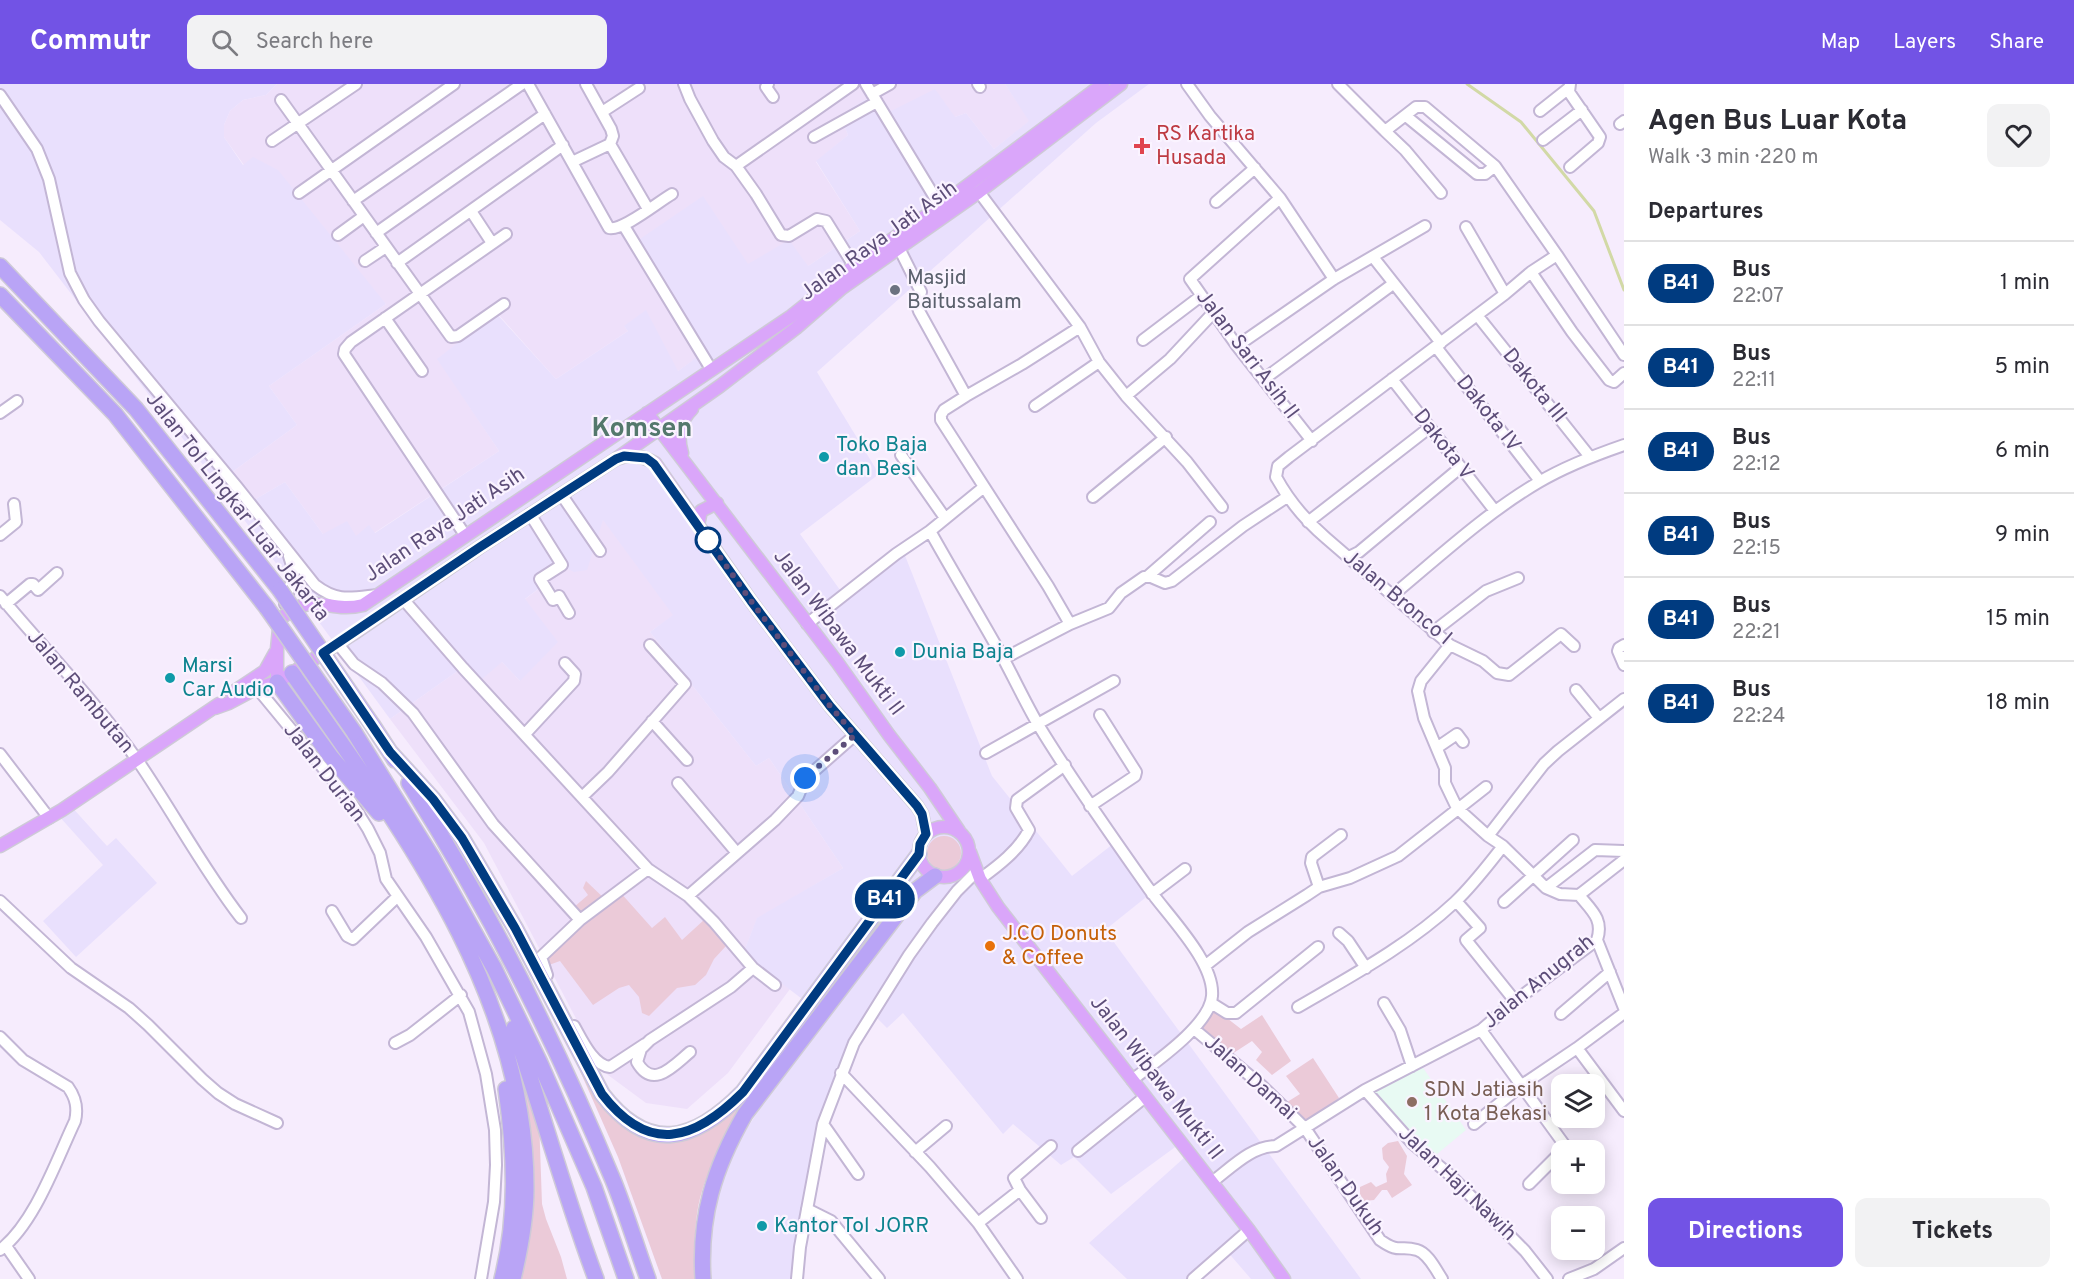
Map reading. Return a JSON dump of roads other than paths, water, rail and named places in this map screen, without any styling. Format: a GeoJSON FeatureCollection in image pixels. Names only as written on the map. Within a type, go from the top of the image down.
{"type":"FeatureCollection","features":[{"type":"Feature","properties":{"kind":"highway","name":"Jalan Tol Lingkar Luar Jakarta"},"geometry":{"type":"LineString","coordinates":[[0,266],[136,409],[280,590],[390,752],[456,858],[505,946],[559,1056],[614,1182],[648,1279]]}},
{"type":"Feature","properties":{"kind":"highway","name":"Jalan Tol Lingkar Luar Jakarta"},"geometry":{"type":"LineString","coordinates":[[0,295],[115,414],[267,608],[354,732],[432,858],[494,968],[540,1063],[590,1177],[626,1279]]}},
{"type":"Feature","properties":{"kind":"highway"},"geometry":{"type":"LineString","coordinates":[[292,673],[392,816],[449,913],[488,995],[513,1076],[524,1140],[526,1191],[522,1232],[513,1279]]}},
{"type":"Feature","properties":{"kind":"highway"},"geometry":{"type":"LineString","coordinates":[[277,682],[331,757],[389,825],[442,918],[470,973],[504,1075],[514,1162],[513,1211],[502,1279]]}},
{"type":"Feature","properties":{"kind":"highway"},"geometry":{"type":"LineString","coordinates":[[390,752],[433,799],[462,838],[515,928],[602,1094],[612,1107],[631,1124],[650,1132],[683,1133],[693,1130],[708,1123],[743,1092],[919,854]]}},
{"type":"Feature","properties":{"kind":"highway"},"geometry":{"type":"LineString","coordinates":[[704,1279],[702,1256],[704,1222],[721,1159],[734,1133],[745,1114],[795,1047],[915,891],[935,876]]}},
{"type":"Feature","properties":{"kind":"highway"},"geometry":{"type":"LineString","coordinates":[[494,968],[542,1111],[567,1198],[596,1279]]}},
{"type":"Feature","properties":{"kind":"main road","name":"Jalan Raya Jati Asih"},"geometry":{"type":"LineString","coordinates":[[280,619],[291,610],[304,604],[320,603],[351,608],[363,605],[790,317],[854,266],[940,206],[1103,84]]}},
{"type":"Feature","properties":{"kind":"main road","name":"Jalan Raya Jati Asih"},"geometry":{"type":"LineString","coordinates":[[215,708],[256,688],[277,682],[292,673],[616,459],[796,328],[842,288],[979,192],[1121,84]]}},
{"type":"Feature","properties":{"kind":"main road"},"geometry":{"type":"LineString","coordinates":[[684,459],[679,442],[680,427],[686,415],[703,397]]}},
{"type":"Feature","properties":{"kind":"main road"},"geometry":{"type":"LineString","coordinates":[[647,412],[659,428]]}},
{"type":"Feature","properties":{"kind":"main road"},"geometry":{"type":"LineString","coordinates":[[622,429],[627,428],[634,431],[634,444]]}},
{"type":"Feature","properties":{"kind":"main road","name":"Jalan Wibawa Mukti II"},"geometry":{"type":"LineString","coordinates":[[659,428],[930,788],[959,831]]}},
{"type":"Feature","properties":{"kind":"main road"},"geometry":{"type":"LineString","coordinates":[[616,459],[629,456],[646,458],[654,464],[751,601],[830,706],[917,806],[922,814],[926,834]]}},
{"type":"Feature","properties":{"kind":"main road"},"geometry":{"type":"LineString","coordinates":[[698,525],[701,511],[717,503]]}},
{"type":"Feature","properties":{"kind":"main road"},"geometry":{"type":"LineString","coordinates":[[277,682],[280,619]]}},
{"type":"Feature","properties":{"kind":"main road"},"geometry":{"type":"LineString","coordinates":[[0,846],[49,818],[215,708],[227,696],[266,671],[277,649]]}},
{"type":"Feature","properties":{"kind":"main road"},"geometry":{"type":"LineString","coordinates":[[953,876],[968,862],[970,852],[967,840],[959,831],[942,827],[933,829],[926,834],[920,844],[921,863],[927,871],[943,878],[978,876]]}},
{"type":"Feature","properties":{"kind":"main road","name":"Jalan Wibawa Mukti II"},"geometry":{"type":"LineString","coordinates":[[970,852],[978,876],[998,907],[1250,1230],[1284,1279]]}},
{"type":"Feature","properties":{"kind":"street"},"geometry":{"type":"LineString","coordinates":[[272,141],[356,84]]}},
{"type":"Feature","properties":{"kind":"street"},"geometry":{"type":"LineString","coordinates":[[299,193],[454,84]]}},
{"type":"Feature","properties":{"kind":"street"},"geometry":{"type":"LineString","coordinates":[[353,201],[522,84]]}},
{"type":"Feature","properties":{"kind":"street"},"geometry":{"type":"LineString","coordinates":[[528,84],[609,228],[614,229],[624,225],[672,194]]}},
{"type":"Feature","properties":{"kind":"street"},"geometry":{"type":"LineString","coordinates":[[572,162],[610,144],[613,136],[586,84]]}},
{"type":"Feature","properties":{"kind":"street"},"geometry":{"type":"LineString","coordinates":[[684,84],[713,141],[756,194],[780,235],[789,236],[817,219],[826,221],[854,266]]}},
{"type":"Feature","properties":{"kind":"street"},"geometry":{"type":"LineString","coordinates":[[768,84],[766,87],[773,97]]}},
{"type":"Feature","properties":{"kind":"street"},"geometry":{"type":"LineString","coordinates":[[735,166],[853,84]]}},
{"type":"Feature","properties":{"kind":"street"},"geometry":{"type":"LineString","coordinates":[[814,137],[872,93],[890,84]]}},
{"type":"Feature","properties":{"kind":"street"},"geometry":{"type":"LineString","coordinates":[[1187,84],[1210,116],[1280,198],[1334,279]]}},
{"type":"Feature","properties":{"kind":"street"},"geometry":{"type":"LineString","coordinates":[[1338,84],[1405,150],[1441,193]]}},
{"type":"Feature","properties":{"kind":"street"},"geometry":{"type":"LineString","coordinates":[[1540,111],[1569,86],[1582,110],[1600,135],[1600,140],[1570,167]]}},
{"type":"Feature","properties":{"kind":"street"},"geometry":{"type":"LineString","coordinates":[[602,112],[639,88]]}},
{"type":"Feature","properties":{"kind":"street"},"geometry":{"type":"LineString","coordinates":[[872,93],[940,206]]}},
{"type":"Feature","properties":{"kind":"street"},"geometry":{"type":"LineString","coordinates":[[0,95],[26,131],[45,166],[50,179],[70,273],[84,300],[315,585],[327,594],[339,598],[376,595]]}},
{"type":"Feature","properties":{"kind":"street"},"geometry":{"type":"LineString","coordinates":[[281,100],[451,338],[458,336],[504,303]]}},
{"type":"Feature","properties":{"kind":"street"},"geometry":{"type":"LineString","coordinates":[[1385,131],[1416,107],[1425,107],[1495,166],[1624,355]]}},
{"type":"Feature","properties":{"kind":"street"},"geometry":{"type":"LineString","coordinates":[[1543,140],[1582,110]]}},
{"type":"Feature","properties":{"kind":"street"},"geometry":{"type":"LineString","coordinates":[[376,233],[545,114]]}},
{"type":"Feature","properties":{"kind":"street"},"geometry":{"type":"LineString","coordinates":[[1406,116],[1477,174],[1485,174],[1495,166]]}},
{"type":"Feature","properties":{"kind":"street"},"geometry":{"type":"LineString","coordinates":[[610,144],[648,209]]}},
{"type":"Feature","properties":{"kind":"street"},"geometry":{"type":"LineString","coordinates":[[397,263],[563,145]]}},
{"type":"Feature","properties":{"kind":"street"},"geometry":{"type":"LineString","coordinates":[[1216,202],[1255,168]]}},
{"type":"Feature","properties":{"kind":"street"},"geometry":{"type":"LineString","coordinates":[[979,192],[1080,327],[1099,362],[1126,396],[1166,437],[1222,507]]}},
{"type":"Feature","properties":{"kind":"street","name":"Jalan Sari Asih II"},"geometry":{"type":"LineString","coordinates":[[1280,198],[1190,279],[1213,314],[1312,441]]}},
{"type":"Feature","properties":{"kind":"street"},"geometry":{"type":"LineString","coordinates":[[471,211],[492,243]]}},
{"type":"Feature","properties":{"kind":"street"},"geometry":{"type":"LineString","coordinates":[[338,235],[364,216]]}},
{"type":"Feature","properties":{"kind":"street"},"geometry":{"type":"LineString","coordinates":[[624,225],[711,369]]}},
{"type":"Feature","properties":{"kind":"street"},"geometry":{"type":"LineString","coordinates":[[1238,346],[1334,279],[1425,226]]}},
{"type":"Feature","properties":{"kind":"street"},"geometry":{"type":"LineString","coordinates":[[1466,227],[1505,294]]}},
{"type":"Feature","properties":{"kind":"street"},"geometry":{"type":"LineString","coordinates":[[465,535],[344,354],[351,342],[506,234]]}},
{"type":"Feature","properties":{"kind":"street"},"geometry":{"type":"LineString","coordinates":[[365,261],[386,247]]}},
{"type":"Feature","properties":{"kind":"street"},"geometry":{"type":"LineString","coordinates":[[899,248],[921,292],[917,305],[919,311],[966,396]]}},
{"type":"Feature","properties":{"kind":"street"},"geometry":{"type":"LineString","coordinates":[[1148,576],[1163,583],[1172,581],[1243,526],[1287,497],[1276,477],[1276,472],[1283,462],[1439,345],[1531,272],[1557,255]]}},
{"type":"Feature","properties":{"kind":"street","name":"Dakota IV"},"geometry":{"type":"LineString","coordinates":[[1373,257],[1540,481]]}},
{"type":"Feature","properties":{"kind":"street"},"geometry":{"type":"LineString","coordinates":[[1531,272],[1572,332],[1609,380],[1614,382],[1624,374]]}},
{"type":"Feature","properties":{"kind":"street"},"geometry":{"type":"LineString","coordinates":[[1264,379],[1394,284]]}},
{"type":"Feature","properties":{"kind":"street"},"geometry":{"type":"LineString","coordinates":[[1143,340],[1201,296]]}},
{"type":"Feature","properties":{"kind":"street"},"geometry":{"type":"LineString","coordinates":[[1126,396],[1170,359],[1213,314]]}},
{"type":"Feature","properties":{"kind":"street","name":"Dakota III"},"geometry":{"type":"LineString","coordinates":[[1477,315],[1590,457]]}},
{"type":"Feature","properties":{"kind":"street"},"geometry":{"type":"LineString","coordinates":[[385,318],[422,371]]}},
{"type":"Feature","properties":{"kind":"street"},"geometry":{"type":"LineString","coordinates":[[1070,624],[941,420],[941,415],[944,410],[966,396],[1080,327]]}},
{"type":"Feature","properties":{"kind":"street"},"geometry":{"type":"LineString","coordinates":[[1035,406],[1099,362]]}},
{"type":"Feature","properties":{"kind":"street","name":"Dakota V"},"geometry":{"type":"LineString","coordinates":[[1392,379],[1495,511]]}},
{"type":"Feature","properties":{"kind":"street"},"geometry":{"type":"LineString","coordinates":[[0,413],[17,401]]}},
{"type":"Feature","properties":{"kind":"street"},"geometry":{"type":"LineString","coordinates":[[1308,522],[1429,428]]}},
{"type":"Feature","properties":{"kind":"street"},"geometry":{"type":"LineString","coordinates":[[1093,497],[1166,437]]}},
{"type":"Feature","properties":{"kind":"street"},"geometry":{"type":"LineString","coordinates":[[1393,595],[1495,511],[1540,481],[1590,457],[1624,445]]}},
{"type":"Feature","properties":{"kind":"street"},"geometry":{"type":"LineString","coordinates":[[901,455],[945,518]]}},
{"type":"Feature","properties":{"kind":"street"},"geometry":{"type":"LineString","coordinates":[[1349,557],[1359,552],[1461,467]]}},
{"type":"Feature","properties":{"kind":"street"},"geometry":{"type":"LineString","coordinates":[[807,624],[984,487]]}},
{"type":"Feature","properties":{"kind":"street"},"geometry":{"type":"LineString","coordinates":[[561,494],[600,551]]}},
{"type":"Feature","properties":{"kind":"street","name":"Jalan Bronco I"},"geometry":{"type":"LineString","coordinates":[[1287,497],[1308,522],[1433,632],[1450,645],[1483,661],[1497,673],[1509,675],[1561,634],[1574,646]]}},
{"type":"Feature","properties":{"kind":"street"},"geometry":{"type":"LineString","coordinates":[[0,535],[16,522],[14,504]]}},
{"type":"Feature","properties":{"kind":"street"},"geometry":{"type":"LineString","coordinates":[[530,514],[562,565],[540,579],[553,600],[559,597],[569,613]]}},
{"type":"Feature","properties":{"kind":"street"},"geometry":{"type":"LineString","coordinates":[[1003,659],[1070,624],[1108,608],[1121,593],[1141,578],[1148,576],[1210,522]]}},
{"type":"Feature","properties":{"kind":"street"},"geometry":{"type":"LineString","coordinates":[[930,531],[1038,725],[1090,806],[1206,965],[1212,987],[1211,1003],[1194,1029],[1132,1080]]}},
{"type":"Feature","properties":{"kind":"street"},"geometry":{"type":"LineString","coordinates":[[280,619],[294,572],[283,543]]}},
{"type":"Feature","properties":{"kind":"street"},"geometry":{"type":"LineString","coordinates":[[3,600],[30,584],[38,590],[57,573]]}},
{"type":"Feature","properties":{"kind":"street"},"geometry":{"type":"LineString","coordinates":[[1433,632],[1486,591],[1518,578]]}},
{"type":"Feature","properties":{"kind":"street"},"geometry":{"type":"LineString","coordinates":[[403,599],[463,668],[648,869],[688,896],[714,922],[753,968],[775,986]]}},
{"type":"Feature","properties":{"kind":"street","name":"Jalan Rambutan"},"geometry":{"type":"LineString","coordinates":[[3,600],[86,695],[137,760],[225,898],[241,918]]}},
{"type":"Feature","properties":{"kind":"street"},"geometry":{"type":"LineString","coordinates":[[338,644],[354,664],[382,683],[413,713],[492,824],[580,921]]}},
{"type":"Feature","properties":{"kind":"street"},"geometry":{"type":"LineString","coordinates":[[582,797],[608,772],[685,684],[650,645]]}},
{"type":"Feature","properties":{"kind":"street"},"geometry":{"type":"LineString","coordinates":[[1450,645],[1421,681],[1418,691],[1424,718],[1445,768],[1445,783],[1457,808],[1488,836],[1503,846],[1546,888],[1560,894],[1579,895],[1624,860]]}},
{"type":"Feature","properties":{"kind":"street"},"geometry":{"type":"LineString","coordinates":[[1624,645],[1618,651],[1624,665]]}},
{"type":"Feature","properties":{"kind":"street"},"geometry":{"type":"LineString","coordinates":[[525,734],[574,681],[575,674],[565,663]]}},
{"type":"Feature","properties":{"kind":"street"},"geometry":{"type":"LineString","coordinates":[[986,753],[1114,681]]}},
{"type":"Feature","properties":{"kind":"street","name":"Jalan Durian"},"geometry":{"type":"LineString","coordinates":[[256,688],[351,802],[380,853],[386,879],[426,937],[469,1012],[491,1098],[495,1130],[494,1202],[481,1279]]}},
{"type":"Feature","properties":{"kind":"street"},"geometry":{"type":"LineString","coordinates":[[1576,690],[1599,718]]}},
{"type":"Feature","properties":{"kind":"street"},"geometry":{"type":"LineString","coordinates":[[1488,836],[1544,764],[1623,701]]}},
{"type":"Feature","properties":{"kind":"street"},"geometry":{"type":"LineString","coordinates":[[1090,806],[1135,776],[1136,772],[1100,715]]}},
{"type":"Feature","properties":{"kind":"street"},"geometry":{"type":"LineString","coordinates":[[652,721],[687,760]]}},
{"type":"Feature","properties":{"kind":"street"},"geometry":{"type":"LineString","coordinates":[[1437,747],[1457,734],[1462,742]]}},
{"type":"Feature","properties":{"kind":"street"},"geometry":{"type":"LineString","coordinates":[[688,896],[775,820],[798,796],[805,778],[855,735]]}},
{"type":"Feature","properties":{"kind":"street"},"geometry":{"type":"LineString","coordinates":[[0,754],[49,818]]}},
{"type":"Feature","properties":{"kind":"street"},"geometry":{"type":"LineString","coordinates":[[797,1279],[800,1247],[823,1124],[854,1043],[909,956],[945,906],[978,876],[1000,864],[1026,836],[1029,830],[1016,808],[1017,800],[1065,765]]}},
{"type":"Feature","properties":{"kind":"street"},"geometry":{"type":"LineString","coordinates":[[678,783],[736,853]]}},
{"type":"Feature","properties":{"kind":"street"},"geometry":{"type":"LineString","coordinates":[[1206,965],[1248,932],[1319,888],[1350,878],[1398,856],[1486,787]]}},
{"type":"Feature","properties":{"kind":"street"},"geometry":{"type":"LineString","coordinates":[[1319,888],[1311,863],[1312,857],[1341,836]]}},
{"type":"Feature","properties":{"kind":"street"},"geometry":{"type":"LineString","coordinates":[[1504,902],[1574,840]]}},
{"type":"Feature","properties":{"kind":"street"},"geometry":{"type":"LineString","coordinates":[[1298,1006],[1366,968],[1399,946],[1456,901],[1503,846]]}},
{"type":"Feature","properties":{"kind":"street"},"geometry":{"type":"LineString","coordinates":[[1546,888],[1595,850],[1624,851]]}},
{"type":"Feature","properties":{"kind":"street"},"geometry":{"type":"LineString","coordinates":[[648,869],[580,921],[541,957],[543,966],[569,1020],[592,1054],[604,1067],[610,1067],[731,987],[753,968]]}},
{"type":"Feature","properties":{"kind":"street"},"geometry":{"type":"LineString","coordinates":[[1152,894],[1185,869]]}},
{"type":"Feature","properties":{"kind":"street","name":"Jalan Anugrah"},"geometry":{"type":"LineString","coordinates":[[1212,1182],[1254,1151],[1266,1146],[1276,1146],[1365,1090],[1481,1030],[1515,1001],[1597,940],[1600,931],[1598,919],[1579,895]]}},
{"type":"Feature","properties":{"kind":"street"},"geometry":{"type":"LineString","coordinates":[[332,911],[347,936],[353,939],[397,897]]}},
{"type":"Feature","properties":{"kind":"street"},"geometry":{"type":"LineString","coordinates":[[0,901],[71,968],[129,1008],[218,1093],[235,1104],[277,1123]]}},
{"type":"Feature","properties":{"kind":"street"},"geometry":{"type":"LineString","coordinates":[[1456,901],[1480,928],[1466,940],[1515,1001]]}},
{"type":"Feature","properties":{"kind":"street"},"geometry":{"type":"LineString","coordinates":[[1339,933],[1348,941],[1366,968]]}},
{"type":"Feature","properties":{"kind":"street"},"geometry":{"type":"LineString","coordinates":[[1597,940],[1624,1008]]}},
{"type":"Feature","properties":{"kind":"street"},"geometry":{"type":"LineString","coordinates":[[1211,1003],[1227,1013],[1236,1013],[1318,947]]}},
{"type":"Feature","properties":{"kind":"street"},"geometry":{"type":"LineString","coordinates":[[1561,1014],[1610,972]]}},
{"type":"Feature","properties":{"kind":"street"},"geometry":{"type":"LineString","coordinates":[[395,1043],[410,1035],[461,995]]}},
{"type":"Feature","properties":{"kind":"street"},"geometry":{"type":"LineString","coordinates":[[1384,1003],[1400,1030],[1412,1066]]}},
{"type":"Feature","properties":{"kind":"street"},"geometry":{"type":"LineString","coordinates":[[1474,1124],[1522,1085],[1624,1013]]}},
{"type":"Feature","properties":{"kind":"street","name":"Jalan Damai"},"geometry":{"type":"LineString","coordinates":[[1194,1029],[1262,1085],[1305,1128]]}},
{"type":"Feature","properties":{"kind":"street"},"geometry":{"type":"LineString","coordinates":[[1481,1030],[1562,1140]]}},
{"type":"Feature","properties":{"kind":"street"},"geometry":{"type":"LineString","coordinates":[[0,1037],[23,1060],[68,1087],[77,1111],[75,1121],[31,1214],[20,1232],[2,1249],[29,1279]]}},
{"type":"Feature","properties":{"kind":"street"},"geometry":{"type":"LineString","coordinates":[[645,1044],[639,1053],[637,1062],[644,1072],[652,1076],[662,1074],[690,1052]]}},
{"type":"Feature","properties":{"kind":"street"},"geometry":{"type":"LineString","coordinates":[[1577,1048],[1624,1111]]}},
{"type":"Feature","properties":{"kind":"street"},"geometry":{"type":"LineString","coordinates":[[841,1073],[978,1223],[1017,1279]]}},
{"type":"Feature","properties":{"kind":"street","name":"Jalan Haji Nawih"},"geometry":{"type":"LineString","coordinates":[[1365,1090],[1413,1144],[1450,1175],[1525,1251],[1547,1279]]}},
{"type":"Feature","properties":{"kind":"street"},"geometry":{"type":"LineString","coordinates":[[1078,1151],[1145,1097]]}},
{"type":"Feature","properties":{"kind":"street"},"geometry":{"type":"LineString","coordinates":[[823,1124],[858,1174]]}},
{"type":"Feature","properties":{"kind":"street"},"geometry":{"type":"LineString","coordinates":[[915,1152],[946,1126]]}},
{"type":"Feature","properties":{"kind":"street","name":"Jalan Dukuh"},"geometry":{"type":"LineString","coordinates":[[1305,1128],[1380,1240],[1392,1248],[1417,1250],[1426,1255],[1442,1279]]}},
{"type":"Feature","properties":{"kind":"street"},"geometry":{"type":"LineString","coordinates":[[1041,1218],[1014,1178],[1051,1146]]}},
{"type":"Feature","properties":{"kind":"street"},"geometry":{"type":"LineString","coordinates":[[1529,1184],[1551,1162]]}},
{"type":"Feature","properties":{"kind":"street"},"geometry":{"type":"LineString","coordinates":[[978,1223],[1020,1190]]}},
{"type":"Feature","properties":{"kind":"street"},"geometry":{"type":"LineString","coordinates":[[807,1209],[831,1221],[879,1279]]}},
{"type":"Feature","properties":{"kind":"street"},"geometry":{"type":"LineString","coordinates":[[1193,1279],[1250,1230]]}},
{"type":"Feature","properties":{"kind":"street"},"geometry":{"type":"LineString","coordinates":[[1569,1279],[1594,1269],[1624,1248]]}},
{"type":"Feature","properties":{"kind":"waterway"},"geometry":{"type":"LineString","coordinates":[[1467,84],[1521,122],[1594,211],[1624,290]]}},
{"type":"Feature","properties":{"kind":"place","name":"RS Kartika Husada"},"geometry":{"type":"Point","coordinates":[1142,146]}},
{"type":"Feature","properties":{"kind":"place","name":"Masjid Baitussalam"},"geometry":{"type":"Point","coordinates":[895,290]}},
{"type":"Feature","properties":{"kind":"place","name":"Toko Baja dan Besi"},"geometry":{"type":"Point","coordinates":[824,457]}},
{"type":"Feature","properties":{"kind":"place","name":"Dunia Baja"},"geometry":{"type":"Point","coordinates":[900,652]}},
{"type":"Feature","properties":{"kind":"place","name":"Marsi Car Audio"},"geometry":{"type":"Point","coordinates":[170,678]}},
{"type":"Feature","properties":{"kind":"place","name":"J.CO Donuts & Coffee"},"geometry":{"type":"Point","coordinates":[990,946]}},
{"type":"Feature","properties":{"kind":"place","name":"SDN Jatiasih 1 Kota Bekasi"},"geometry":{"type":"Point","coordinates":[1412,1102]}},
{"type":"Feature","properties":{"kind":"place","name":"Kantor Tol JORR"},"geometry":{"type":"Point","coordinates":[762,1226]}},
{"type":"Feature","properties":{"kind":"district","name":"Komsen"},"geometry":{"type":"Point","coordinates":[642,429]}}]}
